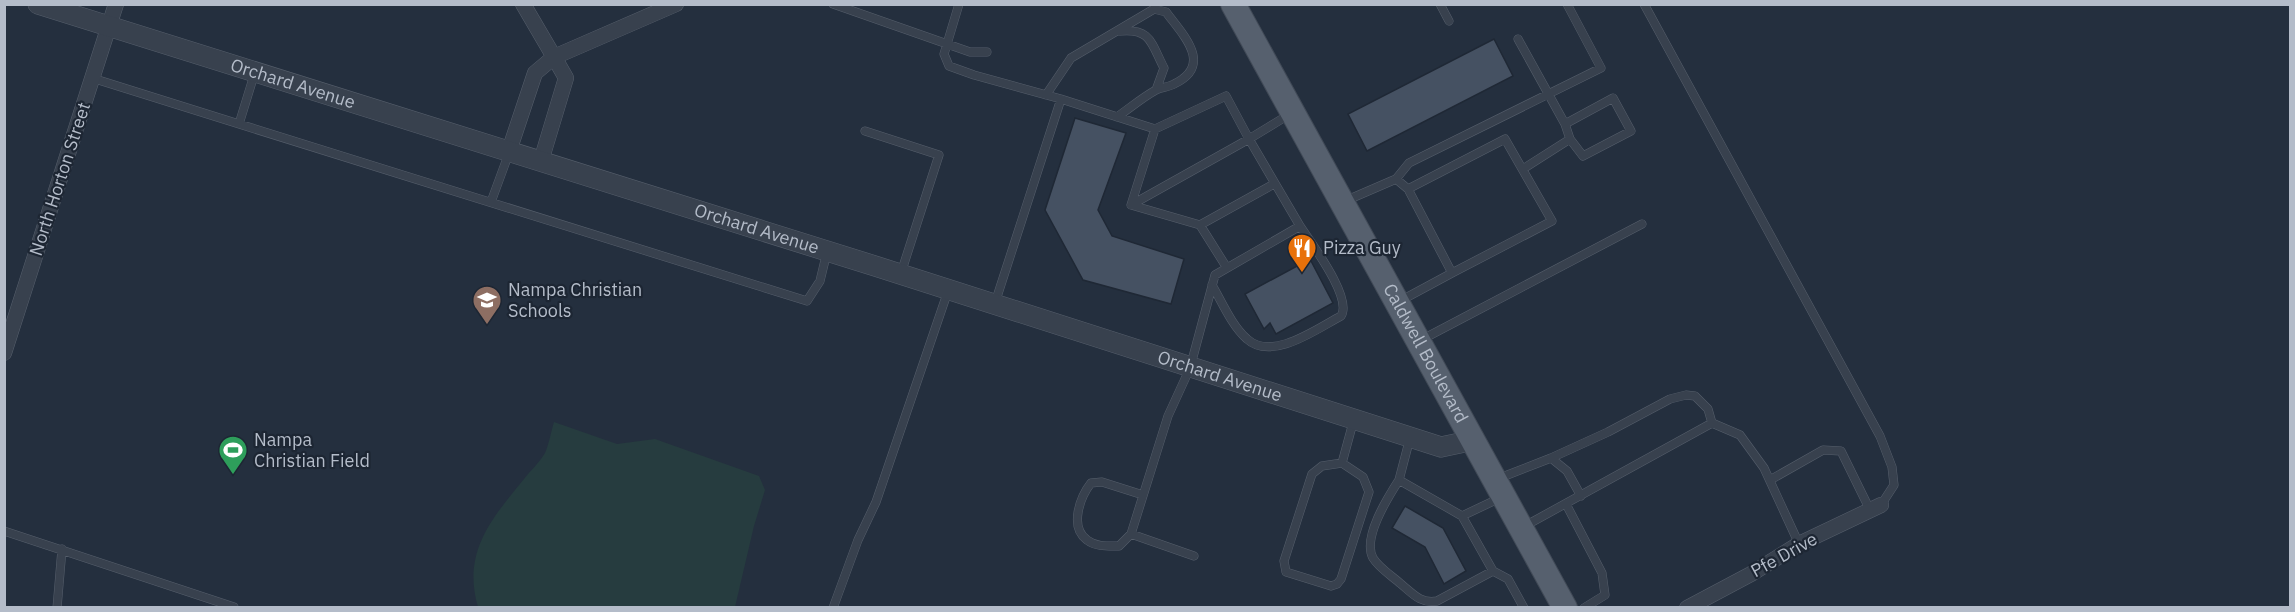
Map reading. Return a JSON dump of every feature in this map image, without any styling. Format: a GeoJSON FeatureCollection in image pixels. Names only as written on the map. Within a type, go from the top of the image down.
{"type":"FeatureCollection","features":[{"type":"Feature","properties":{"kind":"main road","name":"Caldwell Boulevard"},"geometry":{"type":"LineString","coordinates":[[1235,5],[1565,608]]}},
{"type":"Feature","properties":{"kind":"street","name":"Orchard Avenue"},"geometry":{"type":"LineString","coordinates":[[38,4],[901,274],[1441,447],[1474,440]]}},
{"type":"Feature","properties":{"kind":"street","name":"North Horton Street"},"geometry":{"type":"LineString","coordinates":[[4,353],[116,4]]}},
{"type":"Feature","properties":{"kind":"street"},"geometry":{"type":"LineString","coordinates":[[523,4],[566,78],[541,161]]}},
{"type":"Feature","properties":{"kind":"street"},"geometry":{"type":"LineString","coordinates":[[509,152],[535,73],[554,57],[676,4]]}},
{"type":"Feature","properties":{"kind":"street","name":"Pfe Drive"},"geometry":{"type":"LineString","coordinates":[[1687,608],[1799,544],[1876,508]]}},
{"type":"Feature","properties":{"kind":"lane"},"geometry":{"type":"LineString","coordinates":[[833,4],[970,52],[987,52]]}},
{"type":"Feature","properties":{"kind":"lane"},"geometry":{"type":"LineString","coordinates":[[959,4],[944,54],[949,66],[974,75],[1061,99],[1155,129],[1226,96],[1274,184],[1341,293],[1344,307],[1341,316],[1286,345],[1275,347],[1259,345],[1245,338],[1212,285]]}},
{"type":"Feature","properties":{"kind":"lane"},"geometry":{"type":"LineString","coordinates":[[1440,4],[1449,21]]}},
{"type":"Feature","properties":{"kind":"lane"},"geometry":{"type":"LineString","coordinates":[[1344,201],[1396,179],[1409,163],[1601,68],[1567,4]]}},
{"type":"Feature","properties":{"kind":"lane"},"geometry":{"type":"LineString","coordinates":[[1644,4],[1880,436],[1892,467],[1894,485],[1876,508],[1841,451],[1823,450],[1770,480]]}},
{"type":"Feature","properties":{"kind":"lane"},"geometry":{"type":"LineString","coordinates":[[1046,95],[1071,58],[1154,9],[1166,12],[1191,48],[1195,63],[1191,71],[1175,84],[1156,90],[1117,117]]}},
{"type":"Feature","properties":{"kind":"lane"},"geometry":{"type":"LineString","coordinates":[[1116,31],[1134,30],[1143,33],[1151,43],[1164,68],[1156,90]]}},
{"type":"Feature","properties":{"kind":"lane"},"geometry":{"type":"LineString","coordinates":[[1518,39],[1565,124],[1570,139],[1583,156],[1631,131],[1613,98],[1565,124]]}},
{"type":"Feature","properties":{"kind":"lane"},"geometry":{"type":"LineString","coordinates":[[239,124],[255,72]]}},
{"type":"Feature","properties":{"kind":"lane"},"geometry":{"type":"LineString","coordinates":[[92,78],[807,301],[820,281],[828,251]]}},
{"type":"Feature","properties":{"kind":"lane"},"geometry":{"type":"LineString","coordinates":[[995,304],[1061,99]]}},
{"type":"Feature","properties":{"kind":"lane"},"geometry":{"type":"LineString","coordinates":[[1131,205],[1293,113]]}},
{"type":"Feature","properties":{"kind":"lane"},"geometry":{"type":"LineString","coordinates":[[1131,205],[1155,129]]}},
{"type":"Feature","properties":{"kind":"lane"},"geometry":{"type":"LineString","coordinates":[[866,131],[939,155],[901,274]]}},
{"type":"Feature","properties":{"kind":"lane"},"geometry":{"type":"LineString","coordinates":[[1397,303],[1552,222],[1505,139],[1408,189]]}},
{"type":"Feature","properties":{"kind":"lane"},"geometry":{"type":"LineString","coordinates":[[1524,169],[1570,139]]}},
{"type":"Feature","properties":{"kind":"lane"},"geometry":{"type":"LineString","coordinates":[[491,201],[509,152]]}},
{"type":"Feature","properties":{"kind":"lane"},"geometry":{"type":"LineString","coordinates":[[1396,179],[1408,189],[1452,273]]}},
{"type":"Feature","properties":{"kind":"lane"},"geometry":{"type":"LineString","coordinates":[[1200,225],[1274,184]]}},
{"type":"Feature","properties":{"kind":"lane"},"geometry":{"type":"LineString","coordinates":[[1131,205],[1200,225],[1227,268]]}},
{"type":"Feature","properties":{"kind":"lane"},"geometry":{"type":"LineString","coordinates":[[1419,341],[1642,224]]}},
{"type":"Feature","properties":{"kind":"lane"},"geometry":{"type":"LineString","coordinates":[[1143,495],[1102,482],[1090,483],[1077,516],[1079,530],[1086,540],[1101,546],[1119,546],[1131,534],[1168,416],[1190,368],[1215,275],[1300,226]]}},
{"type":"Feature","properties":{"kind":"lane"},"geometry":{"type":"LineString","coordinates":[[832,608],[858,540],[876,502],[948,289]]}},
{"type":"Feature","properties":{"kind":"lane"},"geometry":{"type":"LineString","coordinates":[[1462,516],[1500,488],[1551,458],[1608,432],[1670,399],[1686,395],[1695,396],[1708,409],[1712,423]]}},
{"type":"Feature","properties":{"kind":"lane"},"geometry":{"type":"LineString","coordinates":[[1342,463],[1354,418]]}},
{"type":"Feature","properties":{"kind":"lane"},"geometry":{"type":"LineString","coordinates":[[1712,423],[1740,435],[1764,468],[1799,544]]}},
{"type":"Feature","properties":{"kind":"lane"},"geometry":{"type":"LineString","coordinates":[[1521,528],[1712,423]]}},
{"type":"Feature","properties":{"kind":"lane"},"geometry":{"type":"LineString","coordinates":[[1410,437],[1399,480],[1378,517],[1371,541],[1372,557],[1417,598],[1428,603],[1437,601],[1493,571]]}},
{"type":"Feature","properties":{"kind":"lane"},"geometry":{"type":"LineString","coordinates":[[1551,458],[1567,471],[1581,496]]}},
{"type":"Feature","properties":{"kind":"lane"},"geometry":{"type":"LineString","coordinates":[[1342,463],[1363,477],[1369,492],[1341,579],[1337,584],[1330,586],[1286,572],[1284,561],[1312,474],[1322,466],[1342,463]]}},
{"type":"Feature","properties":{"kind":"lane"},"geometry":{"type":"LineString","coordinates":[[1399,480],[1462,516],[1493,571],[1508,579],[1524,608]]}},
{"type":"Feature","properties":{"kind":"lane"},"geometry":{"type":"LineString","coordinates":[[1566,504],[1602,573],[1605,595],[1584,608]]}},
{"type":"Feature","properties":{"kind":"lane"},"geometry":{"type":"LineString","coordinates":[[4,531],[234,606]]}},
{"type":"Feature","properties":{"kind":"lane"},"geometry":{"type":"LineString","coordinates":[[1131,534],[1194,555]]}},
{"type":"Feature","properties":{"kind":"lane"},"geometry":{"type":"LineString","coordinates":[[57,608],[62,549]]}},
{"type":"Feature","properties":{"kind":"green space"},"geometry":{"type":"Polygon","coordinates":[[[554,422],[617,444],[655,439],[759,476],[765,490],[735,607],[478,607],[474,588],[474,570],[483,538],[501,508],[545,453],[554,422]]]}},
{"type":"Feature","properties":{"kind":"building"},"geometry":{"type":"Polygon","coordinates":[[[1494,39],[1513,76],[1367,151],[1348,114],[1494,39]]]}},
{"type":"Feature","properties":{"kind":"building"},"geometry":{"type":"Polygon","coordinates":[[[1075,118],[1126,133],[1098,210],[1112,236],[1184,259],[1171,304],[1083,280],[1045,210],[1075,118]]]}},
{"type":"Feature","properties":{"kind":"building"},"geometry":{"type":"Polygon","coordinates":[[[1310,259],[1333,303],[1276,334],[1270,323],[1264,329],[1245,294],[1310,259]]]}},
{"type":"Feature","properties":{"kind":"building"},"geometry":{"type":"Polygon","coordinates":[[[1405,506],[1443,528],[1466,571],[1444,584],[1425,547],[1392,528],[1405,506]]]}},
{"type":"Feature","properties":{"kind":"place","name":"Pizza Guy"},"geometry":{"type":"Point","coordinates":[1302,274]}},
{"type":"Feature","properties":{"kind":"place","name":"Nampa Christian Schools"},"geometry":{"type":"Point","coordinates":[487,326]}},
{"type":"Feature","properties":{"kind":"place","name":"Nampa Christian Field"},"geometry":{"type":"Point","coordinates":[233,476]}}]}
